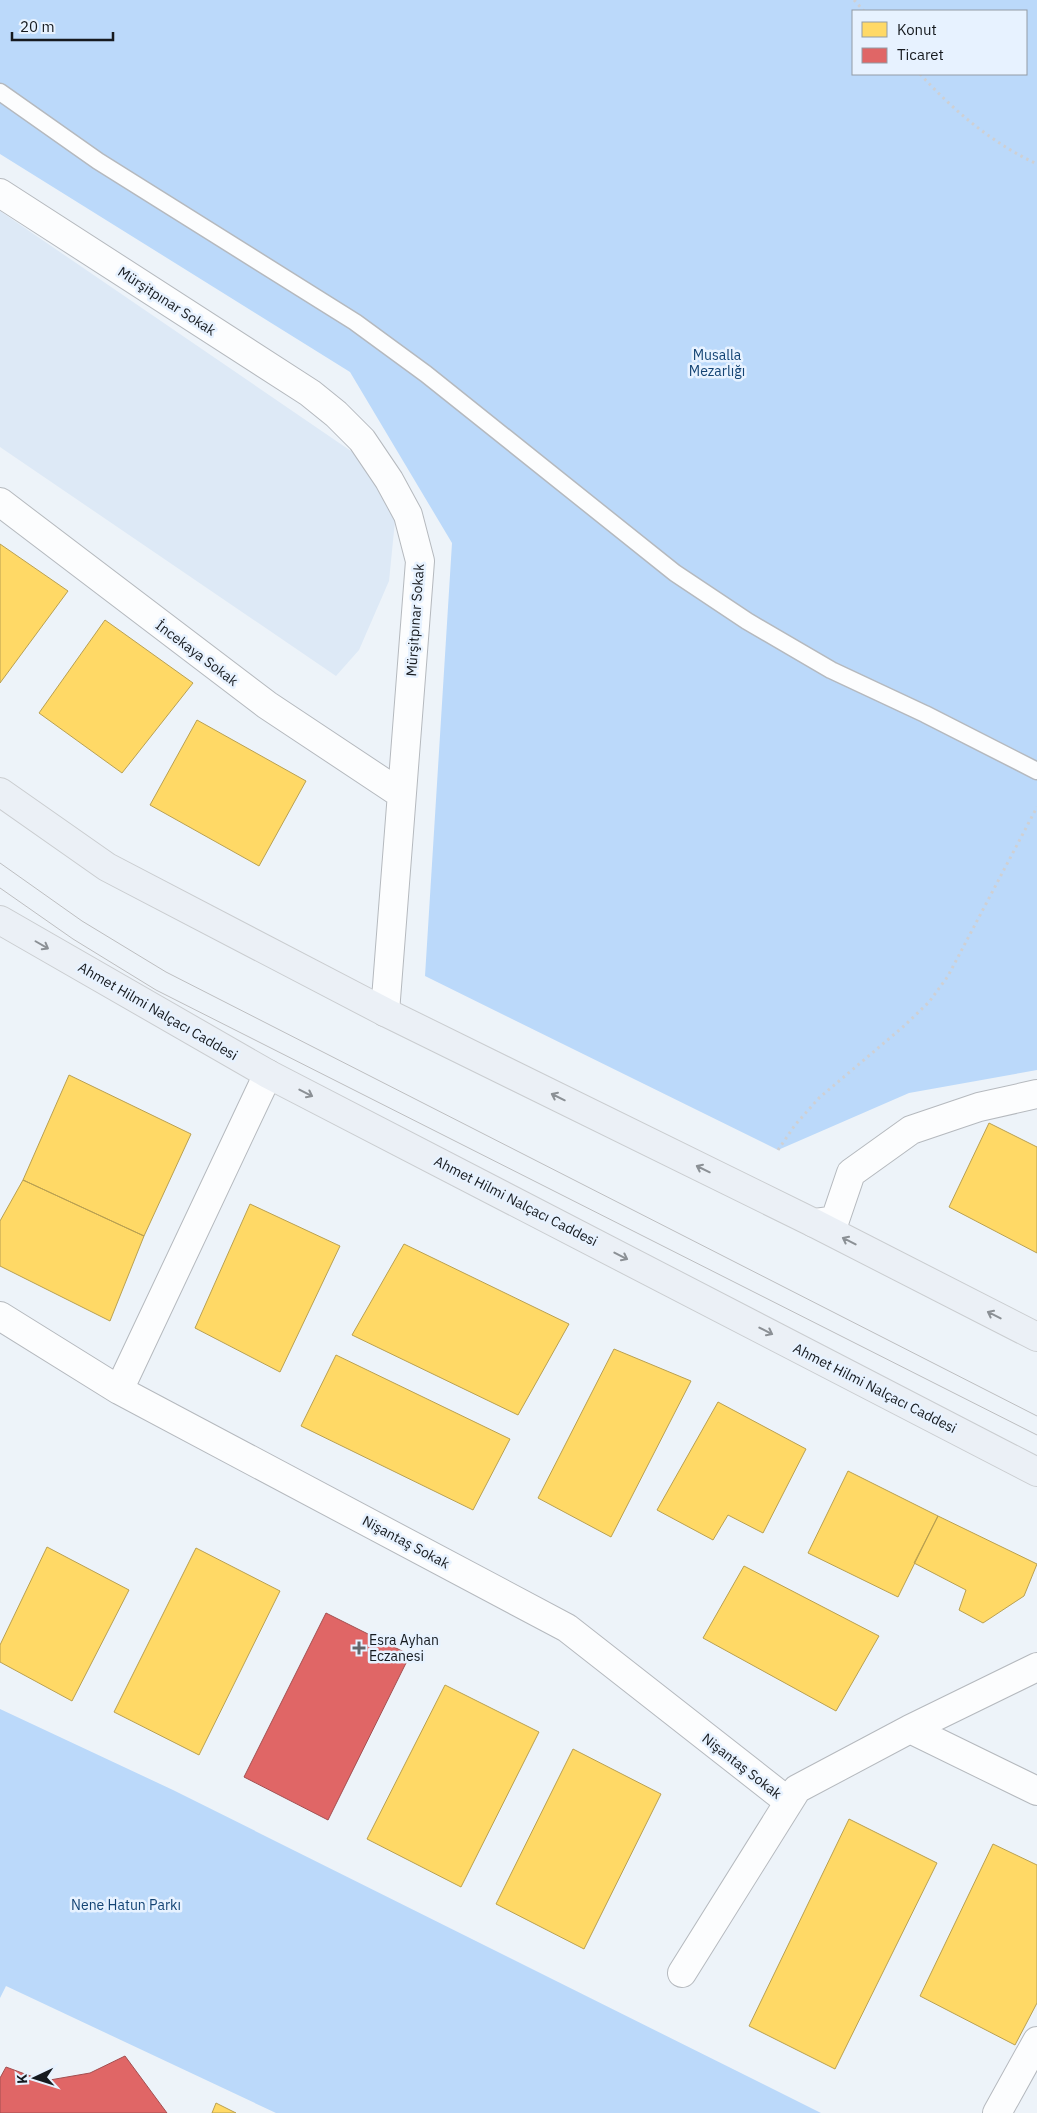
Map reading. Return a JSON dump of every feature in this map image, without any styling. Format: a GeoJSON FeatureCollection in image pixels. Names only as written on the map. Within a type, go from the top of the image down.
{"type":"FeatureCollection","features":[{"type":"Feature","properties":{"kind":"main road"},"geometry":{"type":"LineString","coordinates":[[0,792],[107,867],[384,1012],[814,1223],[1037,1337]]}},
{"type":"Feature","properties":{"kind":"main road","name":"Ahmet Hilmi Nalçacı Caddesi"},"geometry":{"type":"LineString","coordinates":[[0,920],[268,1074],[1037,1472]]}},
{"type":"Feature","properties":{"kind":"street","name":"Mürşitpınar Sokak"},"geometry":{"type":"LineString","coordinates":[[0,193],[310,393],[362,440],[390,480],[408,515],[420,561],[384,1012]]}},
{"type":"Feature","properties":{"kind":"street","name":"İncekaya Sokak"},"geometry":{"type":"LineString","coordinates":[[0,502],[267,705],[401,794]]}},
{"type":"Feature","properties":{"kind":"street"},"geometry":{"type":"LineString","coordinates":[[119,1390],[268,1074]]}},
{"type":"Feature","properties":{"kind":"street"},"geometry":{"type":"LineString","coordinates":[[814,1223],[835,1220],[851,1173],[911,1130],[979,1107],[1037,1094]]}},
{"type":"Feature","properties":{"kind":"street","name":"Nişantaş Sokak"},"geometry":{"type":"LineString","coordinates":[[0,1316],[119,1390],[567,1628],[789,1802]]}},
{"type":"Feature","properties":{"kind":"street"},"geometry":{"type":"LineString","coordinates":[[682,1973],[797,1789],[910,1729],[1037,1667]]}},
{"type":"Feature","properties":{"kind":"street"},"geometry":{"type":"LineString","coordinates":[[910,1729],[1037,1791]]}},
{"type":"Feature","properties":{"kind":"street"},"geometry":{"type":"LineString","coordinates":[[997,2113],[1037,2041]]}},
{"type":"Feature","properties":{"kind":"lane"},"geometry":{"type":"LineString","coordinates":[[0,92],[98,161],[355,322],[426,374],[675,572],[747,621],[831,670],[925,714],[1037,771]]}},
{"type":"Feature","properties":{"kind":"path"},"geometry":{"type":"LineString","coordinates":[[854,0],[863,10]]}},
{"type":"Feature","properties":{"kind":"path"},"geometry":{"type":"LineString","coordinates":[[921,75],[972,124],[1020,156],[1037,164]]}},
{"type":"Feature","properties":{"kind":"path"},"geometry":{"type":"LineString","coordinates":[[778,1150],[795,1125],[819,1098],[904,1026],[928,1002],[943,983],[1037,807]]}},
{"type":"Feature","properties":{"kind":"shaded area"},"geometry":{"type":"Polygon","coordinates":[[[0,211],[367,462],[395,521],[389,581],[359,650],[336,676],[0,447],[0,211]]]}},
{"type":"Feature","properties":{"kind":"green space","name":"Musalla Mezarlığı"},"geometry":{"type":"Polygon","coordinates":[[[0,0],[1037,0],[1037,1070],[909,1093],[778,1150],[425,976],[452,543],[350,372],[0,154],[0,0]]]}},
{"type":"Feature","properties":{"kind":"green space","name":"Nene Hatun Parkı"},"geometry":{"type":"Polygon","coordinates":[[[0,1709],[173,1790],[821,2113],[276,2113],[6,1986],[0,1998],[0,1709]]]}},
{"type":"Feature","properties":{"kind":"building: Konut"},"geometry":{"type":"Polygon","coordinates":[[[0,544],[68,591],[0,683],[0,544]]]}},
{"type":"Feature","properties":{"kind":"building: Konut"},"geometry":{"type":"Polygon","coordinates":[[[105,620],[193,683],[122,773],[39,713],[105,620]]]}},
{"type":"Feature","properties":{"kind":"building: Konut"},"geometry":{"type":"Polygon","coordinates":[[[197,720],[306,781],[259,866],[150,805],[197,720]]]}},
{"type":"Feature","properties":{"kind":"building: Konut"},"geometry":{"type":"Polygon","coordinates":[[[69,1075],[191,1134],[144,1236],[23,1180],[69,1075]]]}},
{"type":"Feature","properties":{"kind":"building: Konut"},"geometry":{"type":"Polygon","coordinates":[[[989,1123],[1037,1147],[1037,1253],[949,1207],[989,1123]]]}},
{"type":"Feature","properties":{"kind":"building: Konut"},"geometry":{"type":"Polygon","coordinates":[[[23,1180],[144,1236],[110,1321],[0,1266],[0,1221],[23,1180]]]}},
{"type":"Feature","properties":{"kind":"building: Konut"},"geometry":{"type":"Polygon","coordinates":[[[250,1204],[340,1246],[280,1372],[195,1328],[250,1204]]]}},
{"type":"Feature","properties":{"kind":"building: Konut"},"geometry":{"type":"Polygon","coordinates":[[[404,1244],[569,1324],[518,1415],[352,1335],[404,1244]]]}},
{"type":"Feature","properties":{"kind":"building: Konut"},"geometry":{"type":"Polygon","coordinates":[[[614,1349],[691,1381],[611,1537],[538,1498],[614,1349]]]}},
{"type":"Feature","properties":{"kind":"building: Konut"},"geometry":{"type":"Polygon","coordinates":[[[336,1355],[510,1439],[473,1510],[301,1426],[336,1355]]]}},
{"type":"Feature","properties":{"kind":"building: Konut"},"geometry":{"type":"Polygon","coordinates":[[[718,1402],[806,1449],[763,1533],[728,1515],[713,1540],[657,1510],[718,1402]]]}},
{"type":"Feature","properties":{"kind":"building: Konut"},"geometry":{"type":"Polygon","coordinates":[[[848,1471],[938,1516],[898,1597],[808,1553],[848,1471]]]}},
{"type":"Feature","properties":{"kind":"building: Konut"},"geometry":{"type":"Polygon","coordinates":[[[938,1516],[1037,1564],[1024,1596],[983,1623],[959,1610],[966,1590],[914,1563],[938,1516]]]}},
{"type":"Feature","properties":{"kind":"building: Konut"},"geometry":{"type":"Polygon","coordinates":[[[47,1547],[129,1590],[72,1701],[0,1662],[0,1645],[47,1547]]]}},
{"type":"Feature","properties":{"kind":"building: Konut"},"geometry":{"type":"Polygon","coordinates":[[[196,1548],[280,1591],[199,1755],[114,1712],[196,1548]]]}},
{"type":"Feature","properties":{"kind":"building: Konut"},"geometry":{"type":"Polygon","coordinates":[[[744,1566],[879,1636],[836,1711],[703,1638],[744,1566]]]}},
{"type":"Feature","properties":{"kind":"building: Konut"},"geometry":{"type":"Polygon","coordinates":[[[445,1685],[539,1732],[461,1887],[367,1839],[445,1685]]]}},
{"type":"Feature","properties":{"kind":"building: Konut"},"geometry":{"type":"Polygon","coordinates":[[[573,1749],[661,1794],[584,1949],[496,1904],[573,1749]]]}},
{"type":"Feature","properties":{"kind":"building: Konut"},"geometry":{"type":"Polygon","coordinates":[[[849,1819],[937,1863],[835,2069],[749,2026],[849,1819]]]}},
{"type":"Feature","properties":{"kind":"building: Konut"},"geometry":{"type":"Polygon","coordinates":[[[993,1844],[1037,1865],[1037,2003],[1015,2045],[920,1996],[993,1844]]]}},
{"type":"Feature","properties":{"kind":"building: Konut"},"geometry":{"type":"Polygon","coordinates":[[[216,2103],[236,2113],[212,2113],[216,2103]]]}},
{"type":"Feature","properties":{"kind":"building: Ticaret"},"geometry":{"type":"Polygon","coordinates":[[[326,1613],[410,1655],[328,1820],[244,1777],[326,1613]]]}},
{"type":"Feature","properties":{"kind":"building: Ticaret"},"geometry":{"type":"Polygon","coordinates":[[[125,2056],[167,2113],[0,2113],[0,2078],[6,2067],[44,2081],[90,2073],[125,2056]]]}},
{"type":"Feature","properties":{"kind":"tram line"},"geometry":{"type":"LineString","coordinates":[[0,863],[82,921],[166,972],[1037,1416]]}},
{"type":"Feature","properties":{"kind":"tram line"},"geometry":{"type":"LineString","coordinates":[[0,888],[73,939],[156,990],[1037,1435]]}},
{"type":"Feature","properties":{"kind":"place","name":"Esra Ayhan Eczanesi"},"geometry":{"type":"Point","coordinates":[359,1648]}}]}
